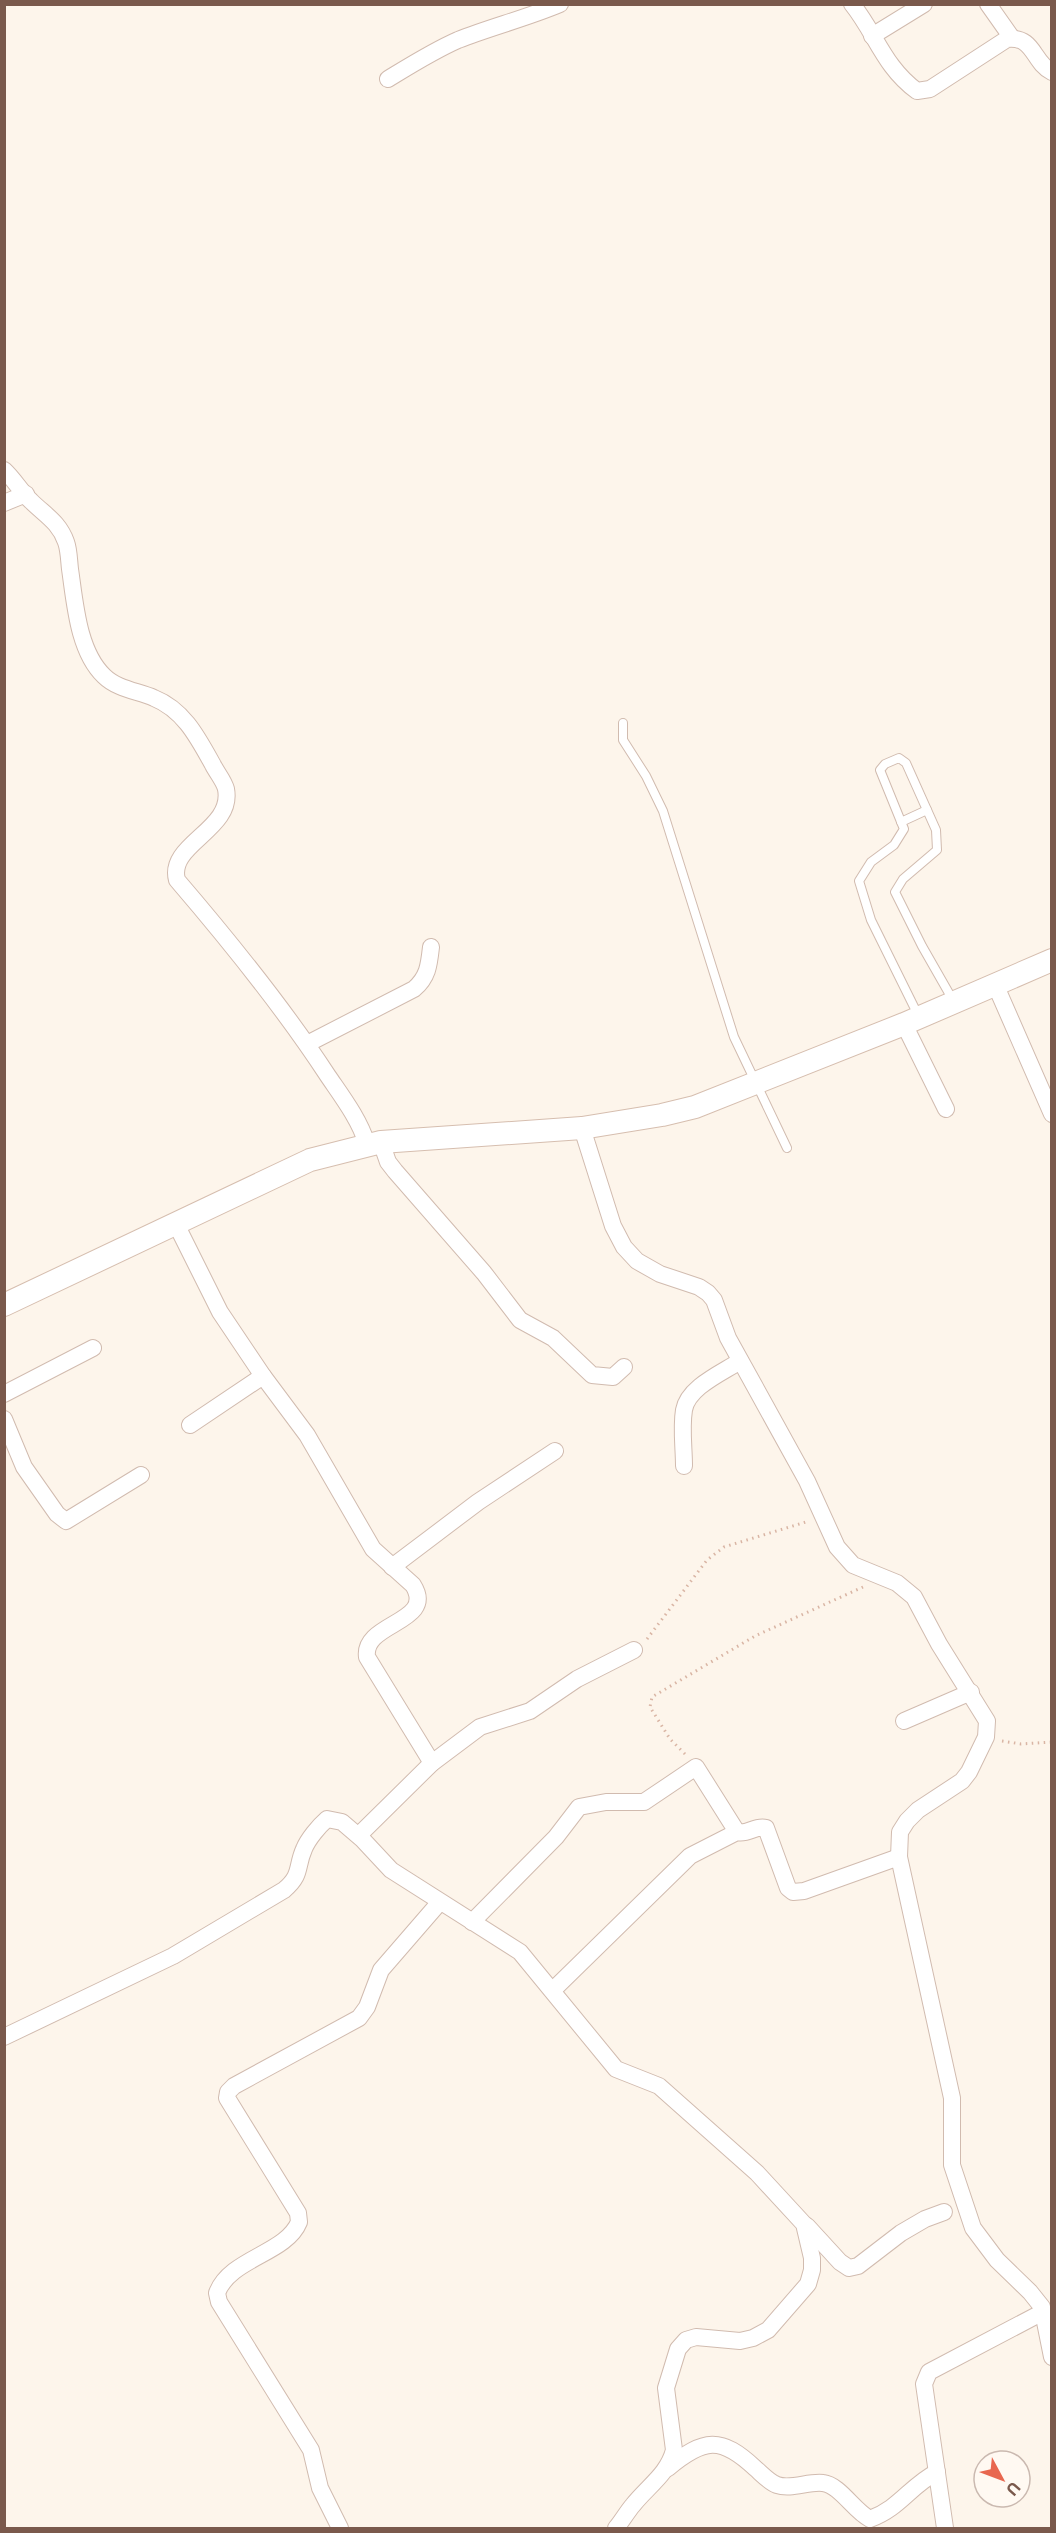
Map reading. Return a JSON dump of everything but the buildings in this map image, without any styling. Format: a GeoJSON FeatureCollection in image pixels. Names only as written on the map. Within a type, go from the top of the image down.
{"type":"FeatureCollection","features":[{"type":"Feature","properties":{"kind":"street"},"geometry":{"type":"LineString","coordinates":[[388,79],[425,56],[459,40],[516,22],[560,4]]}},
{"type":"Feature","properties":{"kind":"street"},"geometry":{"type":"LineString","coordinates":[[852,4],[866,21],[879,51],[902,81],[917,92],[924,92],[1012,38],[1017,38],[1028,45],[1047,70],[1052,72]]}},
{"type":"Feature","properties":{"kind":"street"},"geometry":{"type":"LineString","coordinates":[[872,36],[924,4]]}},
{"type":"Feature","properties":{"kind":"street"},"geometry":{"type":"LineString","coordinates":[[988,4],[1012,38]]}},
{"type":"Feature","properties":{"kind":"street"},"geometry":{"type":"LineString","coordinates":[[4,470],[58,526],[67,543],[80,628],[94,661],[104,676],[117,685],[156,698],[181,716],[191,728],[225,786],[226,805],[221,815],[181,857],[176,874],[177,880],[238,952],[307,1044],[358,1122],[395,1171],[484,1273],[520,1320],[553,1338],[592,1375],[613,1377],[624,1367]]}},
{"type":"Feature","properties":{"kind":"street"},"geometry":{"type":"LineString","coordinates":[[4,503],[26,494]]}},
{"type":"Feature","properties":{"kind":"street"},"geometry":{"type":"LineString","coordinates":[[307,1044],[414,989],[423,981],[429,970],[431,947]]}},
{"type":"Feature","properties":{"kind":"street"},"geometry":{"type":"LineString","coordinates":[[4,1305],[300,1164],[374,1143],[582,1128],[662,1115],[695,1107],[1052,960]]}},
{"type":"Feature","properties":{"kind":"street"},"geometry":{"type":"LineString","coordinates":[[995,984],[1052,1114]]}},
{"type":"Feature","properties":{"kind":"street"},"geometry":{"type":"LineString","coordinates":[[911,1020],[946,1109]]}},
{"type":"Feature","properties":{"kind":"street"},"geometry":{"type":"LineString","coordinates":[[582,1128],[613,1226],[624,1247],[638,1261],[660,1274],[699,1287],[714,1300],[728,1338],[807,1481],[837,1547],[853,1565],[906,1589],[914,1597],[939,1644],[987,1721],[986,1737],[962,1781],[918,1810],[907,1821],[900,1832],[899,1857],[948,2075],[952,2098],[952,2165],[960,2193],[973,2228],[997,2260],[1037,2299],[1043,2312],[1052,2357]]}},
{"type":"Feature","properties":{"kind":"street"},"geometry":{"type":"LineString","coordinates":[[176,1224],[220,1312],[263,1376],[307,1435],[373,1549],[418,1592],[416,1607],[410,1615],[372,1638],[366,1650],[367,1657],[432,1763]]}},
{"type":"Feature","properties":{"kind":"street"},"geometry":{"type":"LineString","coordinates":[[4,1394],[93,1348]]}},
{"type":"Feature","properties":{"kind":"street"},"geometry":{"type":"LineString","coordinates":[[684,1466],[684,1408],[689,1398],[697,1389],[740,1361]]}},
{"type":"Feature","properties":{"kind":"street"},"geometry":{"type":"LineString","coordinates":[[190,1425],[263,1376]]}},
{"type":"Feature","properties":{"kind":"street"},"geometry":{"type":"LineString","coordinates":[[4,1419],[24,1467],[57,1514],[66,1521],[141,1475]]}},
{"type":"Feature","properties":{"kind":"street"},"geometry":{"type":"LineString","coordinates":[[392,1567],[478,1502],[555,1452]]}},
{"type":"Feature","properties":{"kind":"street"},"geometry":{"type":"LineString","coordinates":[[358,1835],[432,1763],[480,1727],[530,1712],[577,1679],[634,1650]]}},
{"type":"Feature","properties":{"kind":"street"},"geometry":{"type":"LineString","coordinates":[[904,1721],[971,1692]]}},
{"type":"Feature","properties":{"kind":"street"},"geometry":{"type":"LineString","coordinates":[[472,1922],[556,1837],[579,1807],[606,1802],[644,1802],[696,1767],[737,1832]]}},
{"type":"Feature","properties":{"kind":"street"},"geometry":{"type":"LineString","coordinates":[[4,2037],[173,1956],[284,1890],[293,1883],[298,1874],[304,1849],[327,1819],[342,1822],[358,1835],[391,1870],[439,1903],[520,1952],[616,2068],[659,2086],[757,2173],[840,2262],[849,2268],[858,2266],[913,2226],[944,2212]]}},
{"type":"Feature","properties":{"kind":"street"},"geometry":{"type":"LineString","coordinates":[[553,1990],[690,1856],[737,1832],[744,1833],[758,1827],[766,1828],[788,1888],[793,1892],[804,1891],[899,1857]]}},
{"type":"Feature","properties":{"kind":"street"},"geometry":{"type":"LineString","coordinates":[[340,2529],[320,2488],[311,2450],[219,2302],[217,2293],[227,2276],[290,2234],[299,2222],[298,2213],[227,2098],[228,2092],[234,2086],[359,2018],[367,2007],[381,1970],[439,1903]]}},
{"type":"Feature","properties":{"kind":"street"},"geometry":{"type":"LineString","coordinates":[[666,2470],[674,2450],[666,2388],[678,2349],[686,2340],[696,2337],[740,2341],[753,2338],[768,2330],[808,2284],[812,2258],[804,2223]]}},
{"type":"Feature","properties":{"kind":"street"},"geometry":{"type":"LineString","coordinates":[[945,2529],[924,2384],[926,2377],[929,2372],[1043,2312]]}},
{"type":"Feature","properties":{"kind":"street"},"geometry":{"type":"LineString","coordinates":[[616,2529],[633,2505],[666,2470],[688,2452],[706,2446],[721,2445],[738,2452],[779,2486],[823,2483],[833,2487],[860,2514],[870,2519],[898,2505],[923,2480],[937,2472]]}},
{"type":"Feature","properties":{"kind":"lane"},"geometry":{"type":"LineString","coordinates":[[623,723],[623,740],[646,776],[663,811],[734,1037],[787,1148]]}},
{"type":"Feature","properties":{"kind":"lane"},"geometry":{"type":"LineString","coordinates":[[911,1020],[871,920],[859,881],[871,862],[894,846],[904,829],[880,770],[885,764],[899,758],[906,763],[936,830],[937,850],[903,879],[895,892],[921,946],[954,1002]]}},
{"type":"Feature","properties":{"kind":"lane"},"geometry":{"type":"LineString","coordinates":[[900,822],[927,810]]}},
{"type":"Feature","properties":{"kind":"path"},"geometry":{"type":"LineString","coordinates":[[634,1650],[659,1624],[707,1560],[724,1547],[824,1517]]}},
{"type":"Feature","properties":{"kind":"path"},"geometry":{"type":"LineString","coordinates":[[696,1767],[670,1739],[650,1707],[652,1697],[755,1636],[884,1578]]}},
{"type":"Feature","properties":{"kind":"path"},"geometry":{"type":"LineString","coordinates":[[986,1737],[1008,1743],[1052,1742]]}}]}
